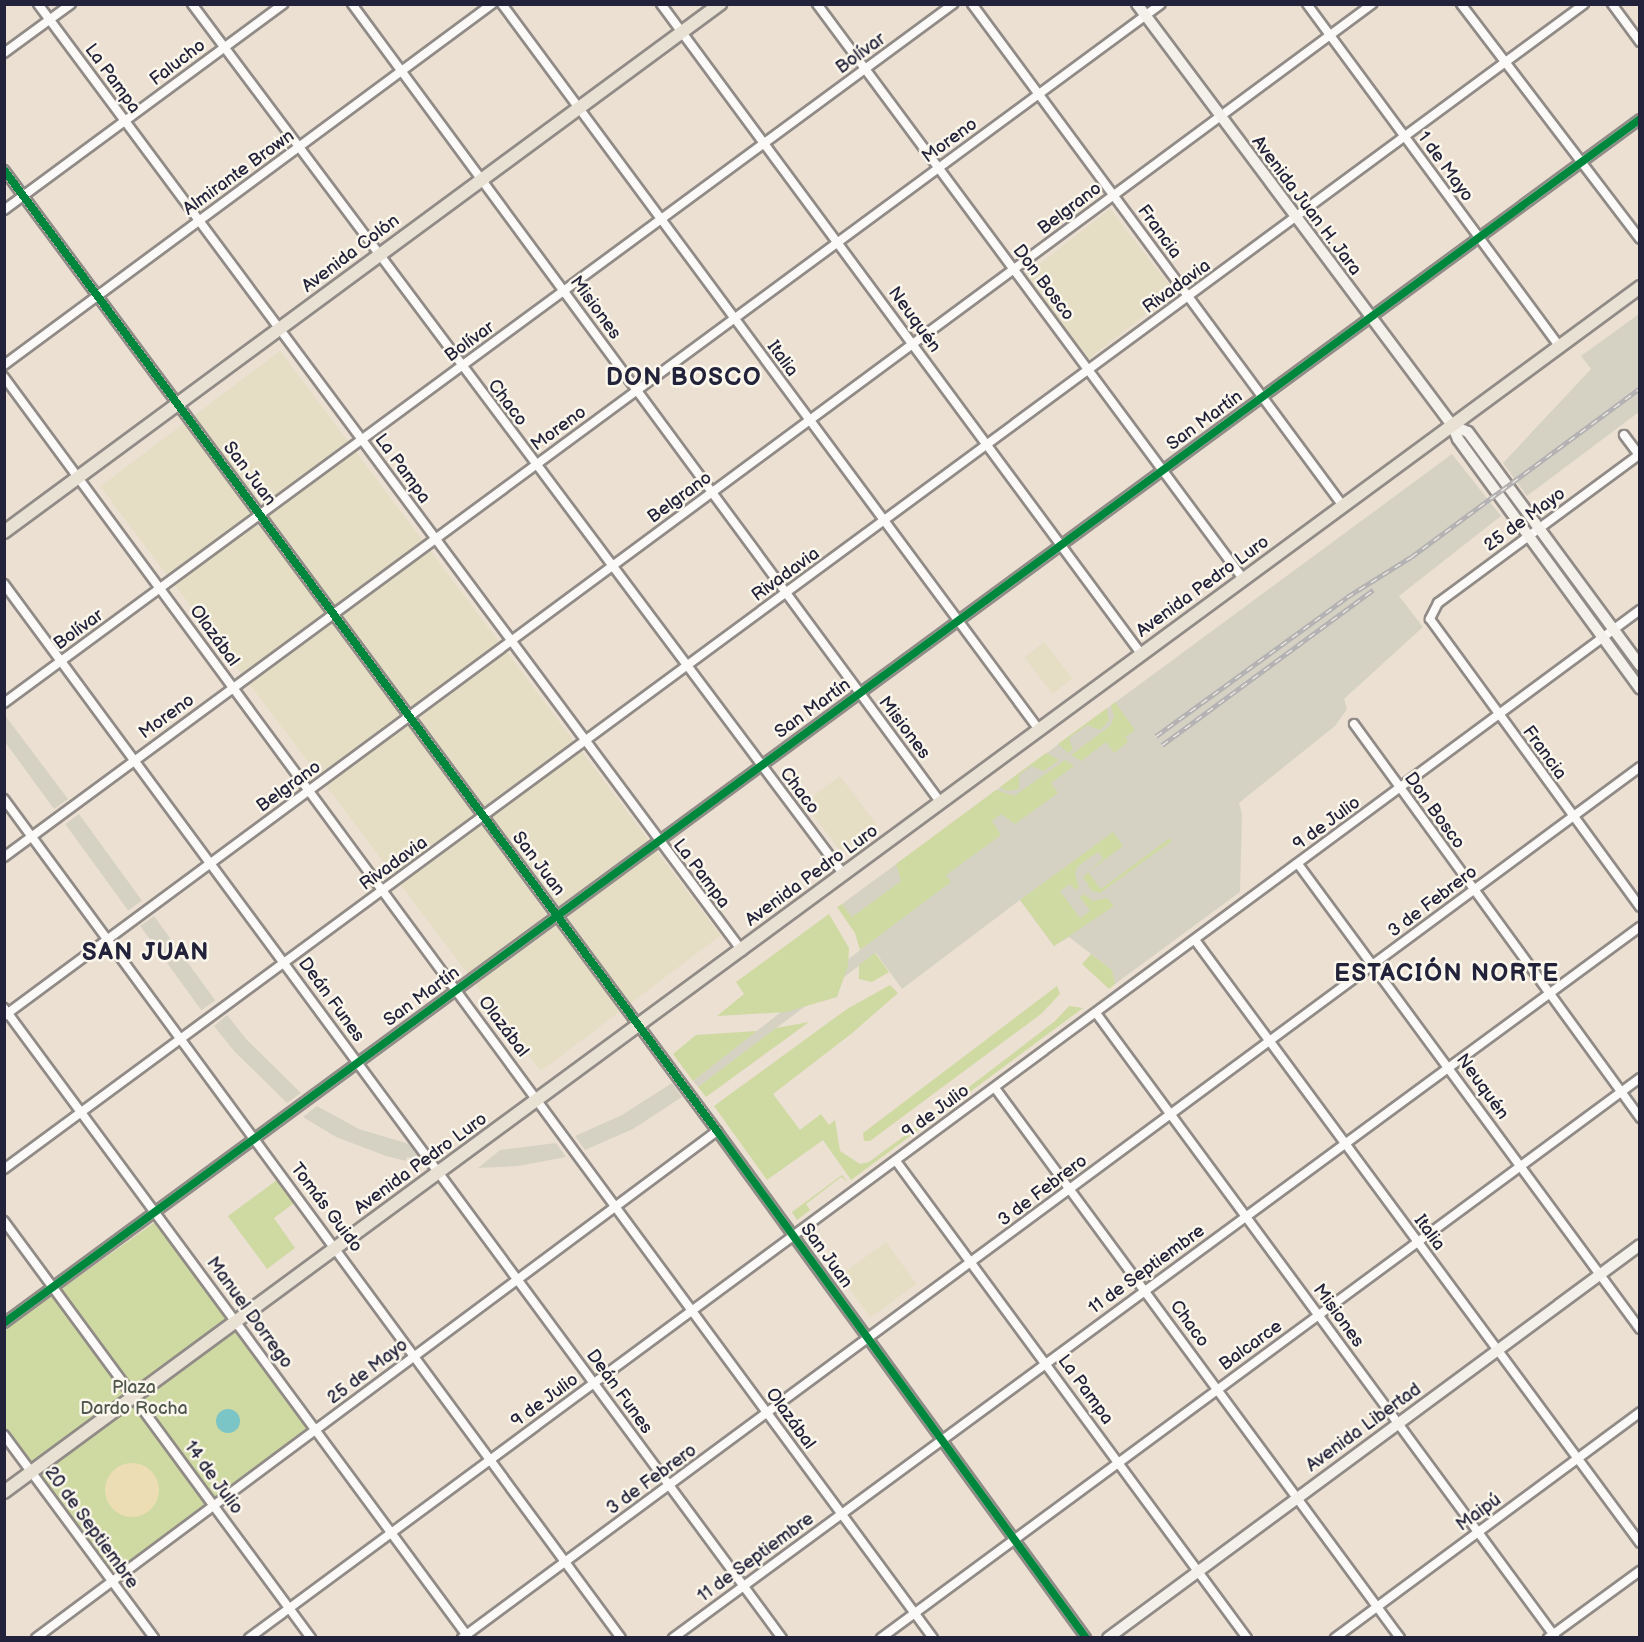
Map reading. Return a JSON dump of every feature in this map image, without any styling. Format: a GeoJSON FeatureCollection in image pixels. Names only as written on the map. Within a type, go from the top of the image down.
{"type":"FeatureCollection","features":[{"type":"Feature","properties":{"kind":"main road","name":"Avenida Colón"},"geometry":{"type":"LineString","coordinates":[[4,532],[720,4]]}},
{"type":"Feature","properties":{"kind":"main road","name":"Avenida Juan H. Jara"},"geometry":{"type":"LineString","coordinates":[[1137,4],[1369,318],[1452,425],[1458,439],[1640,690]]}},
{"type":"Feature","properties":{"kind":"main road","name":"Avenida Pedro Luro"},"geometry":{"type":"LineString","coordinates":[[4,1492],[640,1026],[1640,287]]}},
{"type":"Feature","properties":{"kind":"main road","name":"Avenida Juan H. Jara"},"geometry":{"type":"LineString","coordinates":[[1452,425],[1468,432],[1640,665]]}},
{"type":"Feature","properties":{"kind":"main road","name":"Avenida Libertad"},"geometry":{"type":"LineString","coordinates":[[1108,1638],[1640,1245]]}},
{"type":"Feature","properties":{"kind":"street","name":"La Pampa"},"geometry":{"type":"LineString","coordinates":[[38,4],[741,951]]}},
{"type":"Feature","properties":{"kind":"street"},"geometry":{"type":"LineString","coordinates":[[4,53],[71,4]]}},
{"type":"Feature","properties":{"kind":"street","name":"Chaco"},"geometry":{"type":"LineString","coordinates":[[192,4],[461,367],[844,875]]}},
{"type":"Feature","properties":{"kind":"street","name":"Falucho"},"geometry":{"type":"LineString","coordinates":[[4,210],[283,4]]}},
{"type":"Feature","properties":{"kind":"street","name":"Misiones"},"geometry":{"type":"LineString","coordinates":[[352,4],[941,803]]}},
{"type":"Feature","properties":{"kind":"street","name":"Almirante Brown"},"geometry":{"type":"LineString","coordinates":[[4,365],[492,4]]}},
{"type":"Feature","properties":{"kind":"street","name":"Italia"},"geometry":{"type":"LineString","coordinates":[[502,4],[957,622],[1040,730]]}},
{"type":"Feature","properties":{"kind":"street","name":"Neuquén"},"geometry":{"type":"LineString","coordinates":[[661,4],[1142,655]]}},
{"type":"Feature","properties":{"kind":"street","name":"Don Bosco"},"geometry":{"type":"LineString","coordinates":[[817,4],[1244,579]]}},
{"type":"Feature","properties":{"kind":"street","name":"Bolívar"},"geometry":{"type":"LineString","coordinates":[[4,703],[953,4]]}},
{"type":"Feature","properties":{"kind":"street","name":"Francia"},"geometry":{"type":"LineString","coordinates":[[972,4],[1343,507]]}},
{"type":"Feature","properties":{"kind":"street","name":"Moreno"},"geometry":{"type":"LineString","coordinates":[[4,857],[1161,4]]}},
{"type":"Feature","properties":{"kind":"street","name":"1 de Mayo"},"geometry":{"type":"LineString","coordinates":[[1306,4],[1559,346]]}},
{"type":"Feature","properties":{"kind":"street","name":"Belgrano"},"geometry":{"type":"LineString","coordinates":[[6,1012],[211,864],[1372,4]]}},
{"type":"Feature","properties":{"kind":"street"},"geometry":{"type":"LineString","coordinates":[[1461,4],[1508,62],[1640,239]]}},
{"type":"Feature","properties":{"kind":"street","name":"Rivadavia"},"geometry":{"type":"LineString","coordinates":[[4,1170],[1188,297],[1406,139],[1584,4]]}},
{"type":"Feature","properties":{"kind":"street"},"geometry":{"type":"LineString","coordinates":[[1612,4],[1640,42]]}},
{"type":"Feature","properties":{"kind":"street","name":"San Martín"},"geometry":{"type":"LineString","coordinates":[[4,1323],[1640,119]]}},
{"type":"Feature","properties":{"kind":"street","name":"San Juan"},"geometry":{"type":"LineString","coordinates":[[4,170],[640,1026],[1086,1638]]}},
{"type":"Feature","properties":{"kind":"street","name":"Olazábal"},"geometry":{"type":"LineString","coordinates":[[4,377],[933,1638]]}},
{"type":"Feature","properties":{"kind":"street"},"geometry":{"type":"LineString","coordinates":[[1624,435],[1639,455]]}},
{"type":"Feature","properties":{"kind":"street","name":"25 de Mayo"},"geometry":{"type":"LineString","coordinates":[[1430,613],[1438,603],[1639,455]]}},
{"type":"Feature","properties":{"kind":"street","name":"Deán Funes"},"geometry":{"type":"LineString","coordinates":[[4,584],[782,1638]]}},
{"type":"Feature","properties":{"kind":"street","name":"9 de Julio"},"geometry":{"type":"LineString","coordinates":[[249,1638],[1640,610]]}},
{"type":"Feature","properties":{"kind":"street","name":"Francia"},"geometry":{"type":"LineString","coordinates":[[1430,613],[1431,623],[1640,907]]}},
{"type":"Feature","properties":{"kind":"street","name":"Don Bosco"},"geometry":{"type":"LineString","coordinates":[[1354,724],[1640,1118]]}},
{"type":"Feature","properties":{"kind":"street","name":"3 de Febrero"},"geometry":{"type":"LineString","coordinates":[[465,1637],[1640,767]]}},
{"type":"Feature","properties":{"kind":"street","name":"Tomás Guido"},"geometry":{"type":"LineString","coordinates":[[4,799],[337,1248],[414,1357],[621,1638]]}},
{"type":"Feature","properties":{"kind":"street","name":"Neuquén"},"geometry":{"type":"LineString","coordinates":[[1298,864],[1640,1329]]}},
{"type":"Feature","properties":{"kind":"street","name":"11 de Septiembre"},"geometry":{"type":"LineString","coordinates":[[673,1638],[1640,927]]}},
{"type":"Feature","properties":{"kind":"street","name":"Italia"},"geometry":{"type":"LineString","coordinates":[[1195,940],[1640,1543]]}},
{"type":"Feature","properties":{"kind":"street","name":"Manuel Dorrego"},"geometry":{"type":"LineString","coordinates":[[6,1012],[156,1211],[392,1533],[465,1637]]}},
{"type":"Feature","properties":{"kind":"street","name":"Misiones"},"geometry":{"type":"LineString","coordinates":[[1096,1013],[1552,1636]]}},
{"type":"Feature","properties":{"kind":"street","name":"Balcarce"},"geometry":{"type":"LineString","coordinates":[[881,1638],[1640,1078]]}},
{"type":"Feature","properties":{"kind":"street","name":"Chaco"},"geometry":{"type":"LineString","coordinates":[[995,1088],[1146,1290],[1400,1638]]}},
{"type":"Feature","properties":{"kind":"street","name":"25 de Mayo"},"geometry":{"type":"LineString","coordinates":[[36,1638],[717,1131]]}},
{"type":"Feature","properties":{"kind":"street","name":"La Pampa"},"geometry":{"type":"LineString","coordinates":[[896,1161],[1047,1363],[1247,1638]]}},
{"type":"Feature","properties":{"kind":"street","name":"14 de Julio"},"geometry":{"type":"LineString","coordinates":[[4,1221],[311,1638]]}},
{"type":"Feature","properties":{"kind":"street","name":"Maipú"},"geometry":{"type":"LineString","coordinates":[[1335,1638],[1640,1412]]}},
{"type":"Feature","properties":{"kind":"street","name":"20 de Septiembre"},"geometry":{"type":"LineString","coordinates":[[4,1435],[154,1638]]}},
{"type":"Feature","properties":{"kind":"street"},"geometry":{"type":"LineString","coordinates":[[1552,1636],[1640,1570]]}},
{"type":"Feature","properties":{"kind":"shaded area"},"geometry":{"type":"Polygon","coordinates":[[[1110,209],[1175,292],[1089,359],[1024,276],[1110,209]]]}},
{"type":"Feature","properties":{"kind":"shaded area"},"geometry":{"type":"Polygon","coordinates":[[[1639,314],[1639,412],[1527,496],[1503,463],[1591,369],[1581,356],[1639,314]]]}},
{"type":"Feature","properties":{"kind":"shaded area"},"geometry":{"type":"Polygon","coordinates":[[[280,351],[721,936],[541,1071],[100,486],[280,351]]]}},
{"type":"Feature","properties":{"kind":"shaded area"},"geometry":{"type":"Polygon","coordinates":[[[1452,454],[1501,516],[1399,596],[1423,627],[1344,699],[1347,709],[1335,726],[1239,803],[1242,814],[1240,892],[1115,984],[1112,970],[1069,937],[1054,946],[1020,900],[902,989],[876,953],[698,1087],[693,1081],[869,943],[842,904],[1452,454]]]}},
{"type":"Feature","properties":{"kind":"shaded area"},"geometry":{"type":"Polygon","coordinates":[[[1044,642],[1072,678],[1053,694],[1024,657],[1044,642]]]}},
{"type":"Feature","properties":{"kind":"shaded area"},"geometry":{"type":"Polygon","coordinates":[[[4,714],[68,799],[54,809],[5,742],[4,714]]]}},
{"type":"Feature","properties":{"kind":"shaded area"},"geometry":{"type":"Polygon","coordinates":[[[840,776],[877,825],[841,852],[804,803],[840,776]]]}},
{"type":"Feature","properties":{"kind":"shaded area"},"geometry":{"type":"Polygon","coordinates":[[[79,814],[142,901],[128,911],[65,824],[79,814]]]}},
{"type":"Feature","properties":{"kind":"shaded area"},"geometry":{"type":"Polygon","coordinates":[[[154,916],[215,1000],[201,1010],[140,926],[154,916]]]}},
{"type":"Feature","properties":{"kind":"shaded area"},"geometry":{"type":"Polygon","coordinates":[[[227,1015],[247,1040],[301,1093],[287,1103],[234,1051],[214,1026],[227,1015]]]}},
{"type":"Feature","properties":{"kind":"shaded area"},"geometry":{"type":"Polygon","coordinates":[[[672,1083],[682,1097],[633,1129],[585,1150],[575,1136],[622,1115],[672,1083]]]}},
{"type":"Feature","properties":{"kind":"shaded area"},"geometry":{"type":"Polygon","coordinates":[[[317,1106],[359,1129],[409,1144],[422,1160],[417,1164],[418,1160],[407,1157],[406,1161],[386,1156],[336,1137],[303,1117],[317,1106]]]}},
{"type":"Feature","properties":{"kind":"shaded area"},"geometry":{"type":"Polygon","coordinates":[[[556,1143],[566,1157],[518,1166],[478,1168],[500,1150],[556,1143]]]}},
{"type":"Feature","properties":{"kind":"shaded area"},"geometry":{"type":"Polygon","coordinates":[[[886,1242],[917,1284],[870,1318],[840,1276],[886,1242]]]}},
{"type":"Feature","properties":{"kind":"green space"},"geometry":{"type":"Polygon","coordinates":[[[1115,702],[1135,730],[1125,737],[1128,742],[1114,753],[1106,742],[1081,761],[1071,755],[1110,726],[1114,717],[1111,705],[1115,702]]]}},
{"type":"Feature","properties":{"kind":"green space"},"geometry":{"type":"Polygon","coordinates":[[[1107,708],[1109,721],[1100,730],[1087,725],[1069,738],[1073,749],[1068,753],[1058,744],[1107,708]]]}},
{"type":"Feature","properties":{"kind":"green space"},"geometry":{"type":"Polygon","coordinates":[[[1046,753],[1059,760],[1044,771],[1031,766],[1019,775],[1019,789],[1006,791],[1000,787],[1046,753]]]}},
{"type":"Feature","properties":{"kind":"green space"},"geometry":{"type":"Polygon","coordinates":[[[1065,760],[1074,766],[1051,783],[1058,793],[1015,824],[1001,814],[992,821],[1001,835],[946,875],[951,882],[860,950],[855,933],[837,907],[842,904],[852,917],[901,881],[896,864],[996,790],[1014,796],[1065,760]]]}},
{"type":"Feature","properties":{"kind":"green space"},"geometry":{"type":"Polygon","coordinates":[[[1113,832],[1123,846],[1089,871],[1103,858],[1098,852],[1078,866],[1075,874],[1079,888],[1075,890],[1070,884],[1060,891],[1080,918],[1090,911],[1080,897],[1084,894],[1093,901],[1107,898],[1114,906],[1054,946],[1020,900],[1113,832]]]}},
{"type":"Feature","properties":{"kind":"green space"},"geometry":{"type":"Polygon","coordinates":[[[1170,838],[1172,841],[1100,893],[1092,891],[1083,877],[1088,872],[1101,889],[1170,838]]]}},
{"type":"Feature","properties":{"kind":"green space"},"geometry":{"type":"Polygon","coordinates":[[[829,914],[849,948],[848,966],[837,997],[786,1012],[717,1016],[744,994],[736,982],[829,914]]]}},
{"type":"Feature","properties":{"kind":"green space"},"geometry":{"type":"Polygon","coordinates":[[[875,953],[889,972],[872,982],[859,979],[859,965],[875,953]]]}},
{"type":"Feature","properties":{"kind":"green space"},"geometry":{"type":"Polygon","coordinates":[[[1091,954],[1112,970],[1115,984],[1109,989],[1082,964],[1091,954]]]}},
{"type":"Feature","properties":{"kind":"green space"},"geometry":{"type":"Polygon","coordinates":[[[890,985],[898,993],[851,1034],[773,1094],[800,1130],[821,1114],[829,1125],[835,1120],[840,1151],[860,1164],[869,1162],[930,1117],[1055,1021],[1069,1006],[1083,1008],[851,1180],[823,1140],[767,1180],[714,1106],[847,1009],[890,985]]]}},
{"type":"Feature","properties":{"kind":"green space"},"geometry":{"type":"Polygon","coordinates":[[[1057,986],[1060,994],[1041,1014],[870,1141],[864,1141],[863,1133],[1057,986]]]}},
{"type":"Feature","properties":{"kind":"green space"},"geometry":{"type":"Polygon","coordinates":[[[809,1022],[706,1097],[698,1087],[776,1028],[809,1022]]]}},
{"type":"Feature","properties":{"kind":"green space"},"geometry":{"type":"Polygon","coordinates":[[[757,1031],[693,1081],[673,1054],[696,1035],[757,1031]]]}},
{"type":"Feature","properties":{"kind":"green space"},"geometry":{"type":"Polygon","coordinates":[[[842,1175],[848,1182],[841,1177],[806,1204],[810,1210],[797,1220],[792,1212],[842,1175]]]}},
{"type":"Feature","properties":{"kind":"green space"},"geometry":{"type":"Polygon","coordinates":[[[277,1180],[294,1203],[274,1218],[295,1248],[267,1269],[228,1216],[277,1180]]]}},
{"type":"Feature","properties":{"kind":"green space","name":"Plaza Dardo Rocha"},"geometry":{"type":"Polygon","coordinates":[[[155,1222],[307,1429],[113,1575],[5,1429],[4,1330],[155,1222]]]}},
{"type":"Feature","properties":{"kind":"sand"},"geometry":{"type":"Polygon","coordinates":[[[127,1463],[137,1463],[147,1467],[155,1475],[159,1490],[155,1505],[147,1513],[137,1517],[127,1517],[117,1513],[109,1505],[105,1495],[105,1485],[109,1475],[117,1467],[127,1463]]]}},
{"type":"Feature","properties":{"kind":"water"},"geometry":{"type":"Polygon","coordinates":[[[228,1409],[233,1410],[239,1416],[239,1426],[233,1432],[228,1433],[223,1432],[217,1426],[216,1421],[217,1416],[223,1410],[228,1409]]]}},
{"type":"Feature","properties":{"kind":"railway"},"geometry":{"type":"LineString","coordinates":[[1156,736],[1347,597],[1411,557],[1640,388]]}},
{"type":"Feature","properties":{"kind":"railway"},"geometry":{"type":"LineString","coordinates":[[1162,745],[1373,590]]}},
{"type":"Feature","properties":{"kind":"cycle path"},"geometry":{"type":"LineString","coordinates":[[4,1323],[1640,119]]}},
{"type":"Feature","properties":{"kind":"cycle path"},"geometry":{"type":"LineString","coordinates":[[4,170],[717,1131],[1086,1638]]}},
{"type":"Feature","properties":{"kind":"district","name":"DON BOSCO"},"geometry":{"type":"Point","coordinates":[684,378]}},
{"type":"Feature","properties":{"kind":"district","name":"SAN JUAN"},"geometry":{"type":"Point","coordinates":[146,953]}},
{"type":"Feature","properties":{"kind":"district","name":"ESTACIÓN NORTE"},"geometry":{"type":"Point","coordinates":[1447,974]}}]}
